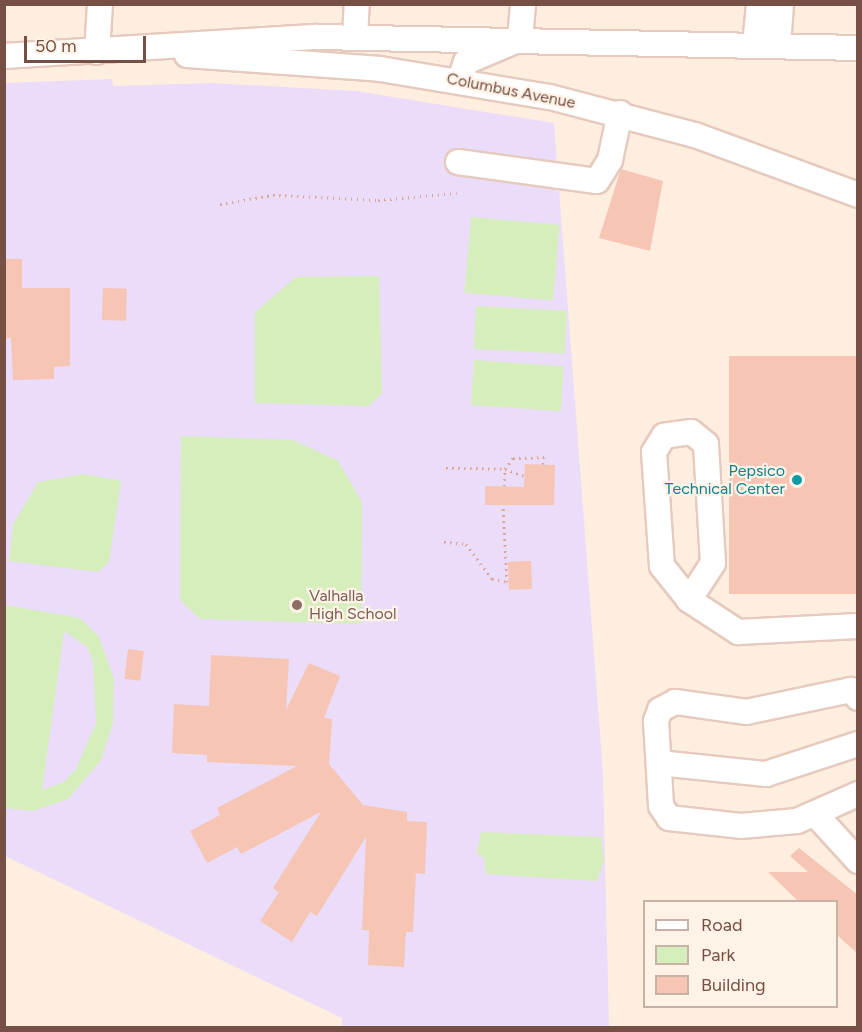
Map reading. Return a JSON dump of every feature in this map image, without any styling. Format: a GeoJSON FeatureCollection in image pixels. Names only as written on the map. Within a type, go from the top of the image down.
{"type":"FeatureCollection","features":[{"type":"Feature","properties":{"kind":"street"},"geometry":{"type":"LineString","coordinates":[[97,52],[99,4]]}},
{"type":"Feature","properties":{"kind":"street"},"geometry":{"type":"LineString","coordinates":[[355,37],[357,4]]}},
{"type":"Feature","properties":{"kind":"street"},"geometry":{"type":"LineString","coordinates":[[460,80],[466,62],[520,39],[524,4]]}},
{"type":"Feature","properties":{"kind":"street"},"geometry":{"type":"LineString","coordinates":[[759,4],[767,45]]}},
{"type":"Feature","properties":{"kind":"street"},"geometry":{"type":"LineString","coordinates":[[767,45],[781,4]]}},
{"type":"Feature","properties":{"kind":"street","name":"Columbus Avenue"},"geometry":{"type":"LineString","coordinates":[[4,56],[152,50],[247,39],[355,37],[858,48]]}},
{"type":"Feature","properties":{"kind":"street","name":"Columbus Avenue"},"geometry":{"type":"LineString","coordinates":[[152,50],[460,80],[620,113],[752,154],[858,195]]}},
{"type":"Feature","properties":{"kind":"street"},"geometry":{"type":"LineString","coordinates":[[458,162],[597,181],[610,160],[620,113]]}},
{"type":"Feature","properties":{"kind":"street"},"geometry":{"type":"LineString","coordinates":[[689,600],[713,563],[706,444],[691,432],[663,436],[654,452],[662,566],[689,600],[738,632],[858,626]]}},
{"type":"Feature","properties":{"kind":"street"},"geometry":{"type":"LineString","coordinates":[[856,692],[747,712],[665,704],[656,721],[662,806],[669,818],[741,826],[815,814],[858,794]]}},
{"type":"Feature","properties":{"kind":"street"},"geometry":{"type":"LineString","coordinates":[[659,763],[766,774],[858,744]]}},
{"type":"Feature","properties":{"kind":"street"},"geometry":{"type":"LineString","coordinates":[[815,814],[858,861]]}},
{"type":"Feature","properties":{"kind":"path"},"geometry":{"type":"LineString","coordinates":[[220,204],[273,195],[378,200],[457,193]]}},
{"type":"Feature","properties":{"kind":"path"},"geometry":{"type":"LineString","coordinates":[[504,486],[505,469],[513,458],[524,456],[544,458],[543,464]]}},
{"type":"Feature","properties":{"kind":"path"},"geometry":{"type":"LineString","coordinates":[[446,468],[505,469],[524,476]]}},
{"type":"Feature","properties":{"kind":"path"},"geometry":{"type":"LineString","coordinates":[[444,542],[466,544],[492,579],[507,582],[503,506]]}},
{"type":"Feature","properties":{"kind":"shaded area","name":"Valhalla High School"},"geometry":{"type":"Polygon","coordinates":[[[112,79],[113,86],[213,83],[356,91],[554,123],[603,774],[609,1027],[342,1027],[342,1018],[5,856],[4,83],[112,79]]]}},
{"type":"Feature","properties":{"kind":"green space"},"geometry":{"type":"Polygon","coordinates":[[[471,217],[560,225],[553,300],[464,293],[471,217]]]}},
{"type":"Feature","properties":{"kind":"green space"},"geometry":{"type":"Polygon","coordinates":[[[379,276],[382,393],[369,406],[255,403],[255,312],[296,277],[379,276]]]}},
{"type":"Feature","properties":{"kind":"green space"},"geometry":{"type":"Polygon","coordinates":[[[476,306],[567,311],[565,354],[474,349],[476,306]]]}},
{"type":"Feature","properties":{"kind":"green space"},"geometry":{"type":"Polygon","coordinates":[[[474,360],[564,366],[561,411],[471,405],[474,360]]]}},
{"type":"Feature","properties":{"kind":"green space"},"geometry":{"type":"Polygon","coordinates":[[[181,436],[293,440],[338,461],[362,502],[361,624],[200,619],[180,600],[181,436]]]}},
{"type":"Feature","properties":{"kind":"green space"},"geometry":{"type":"Polygon","coordinates":[[[84,474],[121,481],[109,562],[98,572],[9,561],[13,525],[38,482],[84,474]]]}},
{"type":"Feature","properties":{"kind":"green space"},"geometry":{"type":"Polygon","coordinates":[[[5,605],[80,618],[99,637],[114,679],[113,723],[101,760],[68,799],[33,811],[5,808],[5,605]],[[64,631],[42,790],[64,782],[76,769],[96,723],[93,662],[87,647],[64,631]]]}},
{"type":"Feature","properties":{"kind":"green space"},"geometry":{"type":"Polygon","coordinates":[[[481,832],[601,837],[604,861],[597,881],[486,874],[484,858],[477,854],[481,832]]]}},
{"type":"Feature","properties":{"kind":"building"},"geometry":{"type":"Polygon","coordinates":[[[621,169],[663,181],[650,251],[599,238],[621,169]]]}},
{"type":"Feature","properties":{"kind":"building"},"geometry":{"type":"Polygon","coordinates":[[[4,259],[22,259],[22,288],[70,288],[70,366],[54,367],[54,379],[13,380],[11,338],[4,338],[4,259]]]}},
{"type":"Feature","properties":{"kind":"building"},"geometry":{"type":"Polygon","coordinates":[[[103,288],[127,289],[126,321],[102,320],[103,288]]]}},
{"type":"Feature","properties":{"kind":"building","name":"Pepsico Technical Center"},"geometry":{"type":"Polygon","coordinates":[[[729,356],[858,356],[858,594],[729,594],[729,356]]]}},
{"type":"Feature","properties":{"kind":"building"},"geometry":{"type":"Polygon","coordinates":[[[525,464],[555,465],[554,505],[485,505],[485,486],[524,487],[525,464]]]}},
{"type":"Feature","properties":{"kind":"building"},"geometry":{"type":"Polygon","coordinates":[[[531,561],[532,589],[509,590],[508,562],[531,561]]]}},
{"type":"Feature","properties":{"kind":"building"},"geometry":{"type":"Polygon","coordinates":[[[128,649],[144,651],[140,681],[124,679],[128,649]]]}},
{"type":"Feature","properties":{"kind":"building"},"geometry":{"type":"Polygon","coordinates":[[[211,655],[289,659],[286,710],[309,663],[340,676],[324,718],[332,719],[329,764],[363,805],[407,812],[407,821],[427,822],[425,874],[416,873],[413,932],[406,932],[404,967],[368,965],[369,930],[362,930],[366,837],[317,916],[310,912],[292,942],[260,921],[279,892],[273,888],[321,812],[241,854],[237,847],[207,863],[190,831],[220,815],[217,808],[297,766],[207,762],[207,755],[172,753],[174,704],[209,706],[211,655]]]}},
{"type":"Feature","properties":{"kind":"building"},"geometry":{"type":"Polygon","coordinates":[[[799,848],[858,895],[858,954],[838,936],[838,900],[797,900],[768,872],[808,872],[790,856],[799,848]]]}},
{"type":"Feature","properties":{"kind":"place","name":"Pepsico Technical Center"},"geometry":{"type":"Point","coordinates":[797,480]}},
{"type":"Feature","properties":{"kind":"place","name":"Valhalla High School"},"geometry":{"type":"Point","coordinates":[297,605]}}]}
